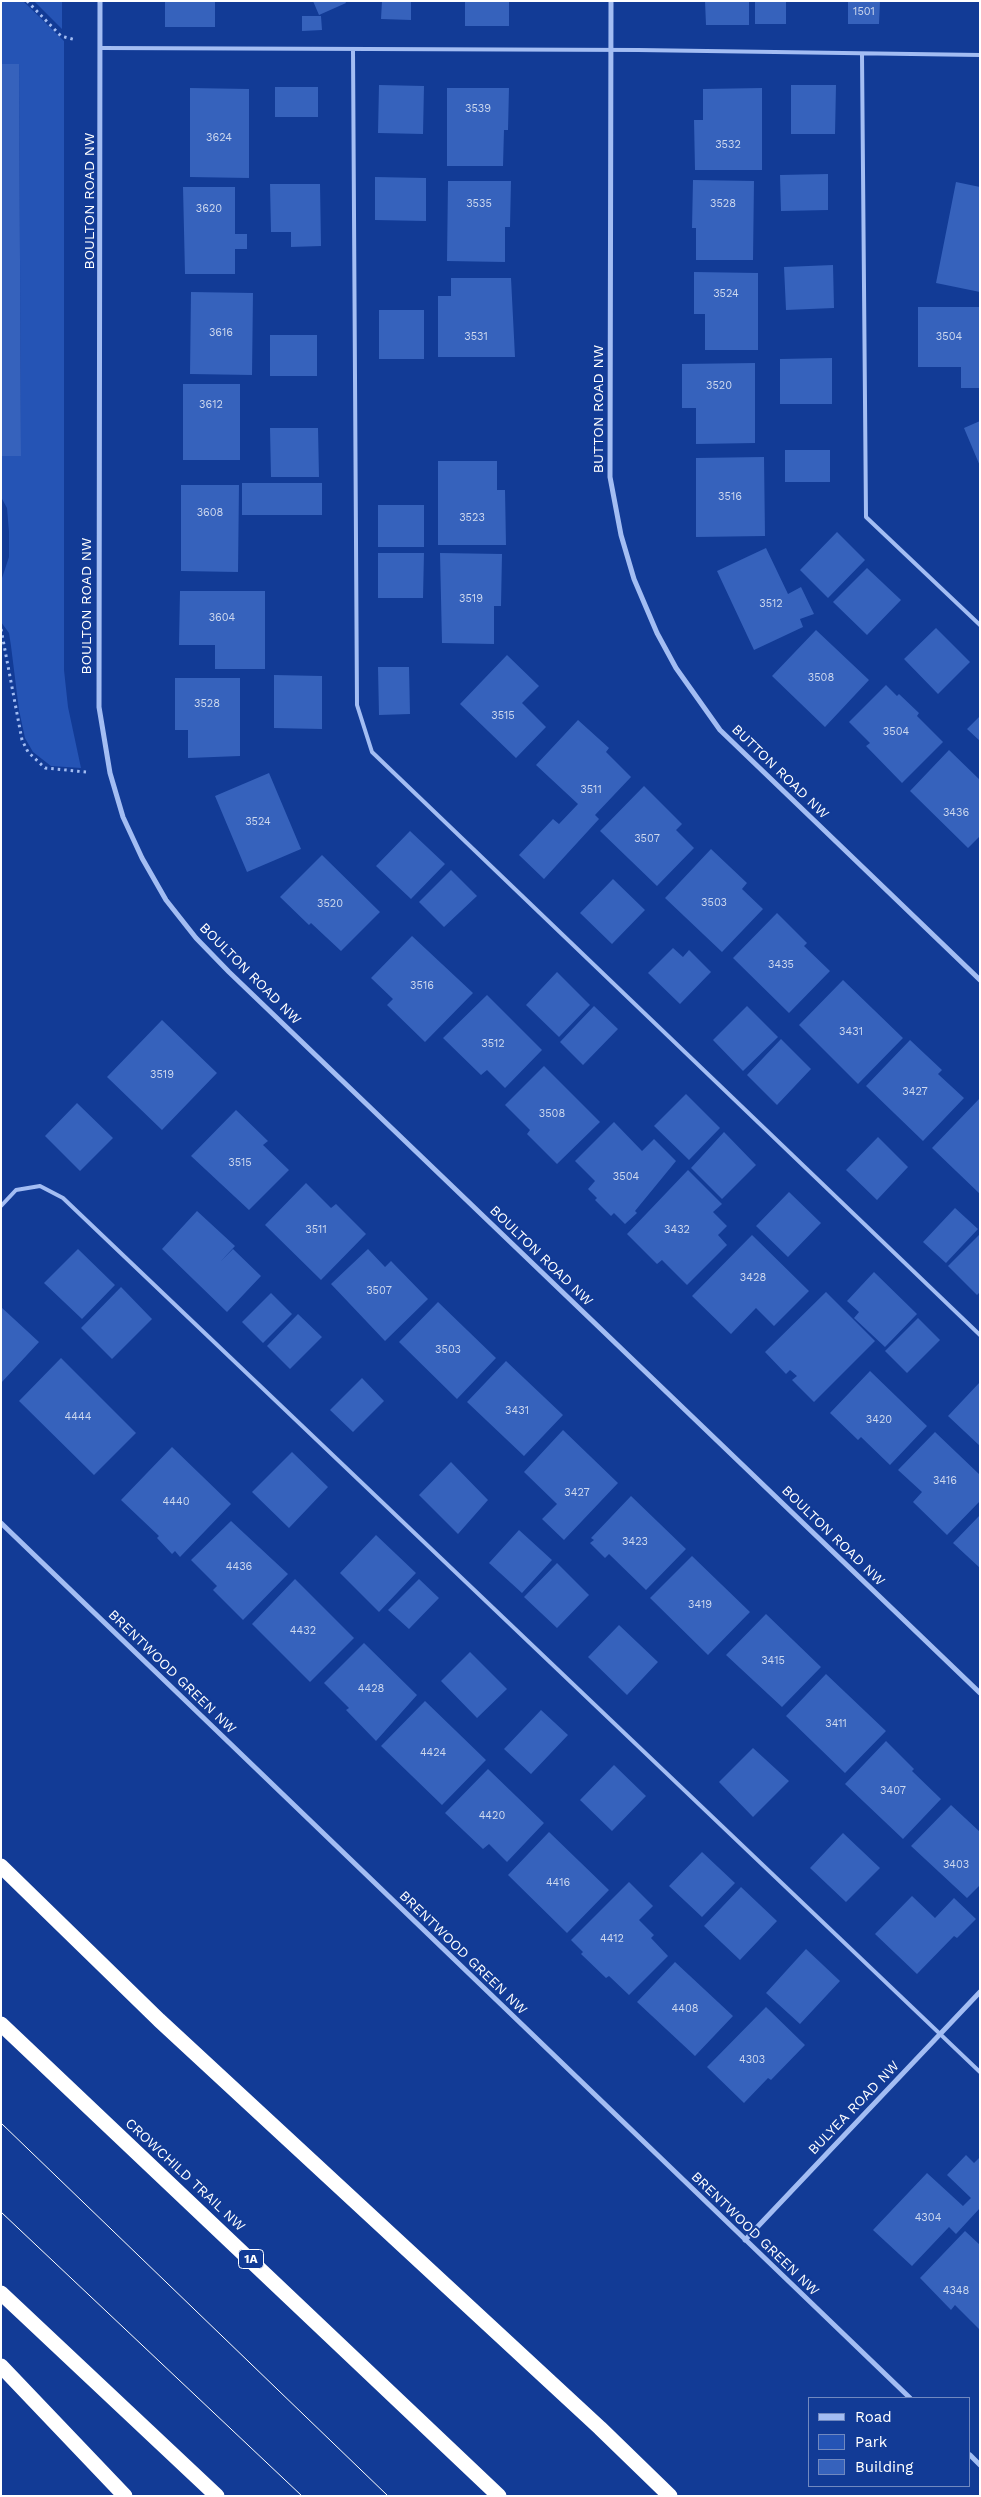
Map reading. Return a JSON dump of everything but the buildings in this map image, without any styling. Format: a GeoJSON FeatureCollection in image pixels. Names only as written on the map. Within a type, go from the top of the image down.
{"type":"FeatureCollection","features":[{"type":"Feature","properties":{"kind":"highway"},"geometry":{"type":"LineString","coordinates":[[1,1866],[159,2020],[600,2428],[670,2496]]}},
{"type":"Feature","properties":{"kind":"highway","name":"CROWCHILD TRAIL NW"},"geometry":{"type":"LineString","coordinates":[[1,2024],[499,2496]]}},
{"type":"Feature","properties":{"kind":"highway"},"geometry":{"type":"LineString","coordinates":[[1,2293],[217,2496]]}},
{"type":"Feature","properties":{"kind":"highway"},"geometry":{"type":"LineString","coordinates":[[1,2366],[126,2496]]}},
{"type":"Feature","properties":{"kind":"street","name":"BOULTON ROAD NW"},"geometry":{"type":"LineString","coordinates":[[100,1],[102,48],[98,672],[103,741],[110,773],[123,817],[142,858],[166,900],[196,938],[980,1693]]}},
{"type":"Feature","properties":{"kind":"street","name":"BUTTON ROAD NW"},"geometry":{"type":"LineString","coordinates":[[611,1],[610,477],[621,535],[634,580],[657,633],[676,668],[720,730],[980,980]]}},
{"type":"Feature","properties":{"kind":"street","name":"BRENTWOOD GREEN NW"},"geometry":{"type":"LineString","coordinates":[[1,1523],[909,2397]]}},
{"type":"Feature","properties":{"kind":"street","name":"BULYEA ROAD NW"},"geometry":{"type":"LineString","coordinates":[[745,2240],[980,1992]]}},
{"type":"Feature","properties":{"kind":"street"},"geometry":{"type":"LineString","coordinates":[[971,2456],[980,2465]]}},
{"type":"Feature","properties":{"kind":"lane"},"geometry":{"type":"LineString","coordinates":[[102,48],[612,50],[862,55],[980,55]]}},
{"type":"Feature","properties":{"kind":"lane"},"geometry":{"type":"LineString","coordinates":[[353,50],[358,705],[372,752],[980,1335]]}},
{"type":"Feature","properties":{"kind":"lane"},"geometry":{"type":"LineString","coordinates":[[862,55],[866,517],[980,625]]}},
{"type":"Feature","properties":{"kind":"lane"},"geometry":{"type":"LineString","coordinates":[[1,1206],[16,1190],[40,1186],[63,1198],[980,2072]]}},
{"type":"Feature","properties":{"kind":"path"},"geometry":{"type":"LineString","coordinates":[[26,1],[61,36],[102,48]]}},
{"type":"Feature","properties":{"kind":"path"},"geometry":{"type":"LineString","coordinates":[[1,629],[22,740],[28,752],[45,768],[55,771],[110,773]]}},
{"type":"Feature","properties":{"kind":"green space"},"geometry":{"type":"Polygon","coordinates":[[[1,1],[23,1],[64,41],[64,670],[68,707],[81,768],[51,766],[33,752],[25,738],[19,710],[9,633],[1,622],[1,581],[9,557],[9,532],[7,508],[1,497],[1,456],[21,455],[19,64],[1,64],[1,1]]]}},
{"type":"Feature","properties":{"kind":"green space"},"geometry":{"type":"Polygon","coordinates":[[[34,1],[62,1],[62,29],[34,1]]]}},
{"type":"Feature","properties":{"kind":"tram line"},"geometry":{"type":"LineString","coordinates":[[1,2123],[388,2496]]}},
{"type":"Feature","properties":{"kind":"tram line"},"geometry":{"type":"LineString","coordinates":[[1,2212],[302,2496]]}}]}
